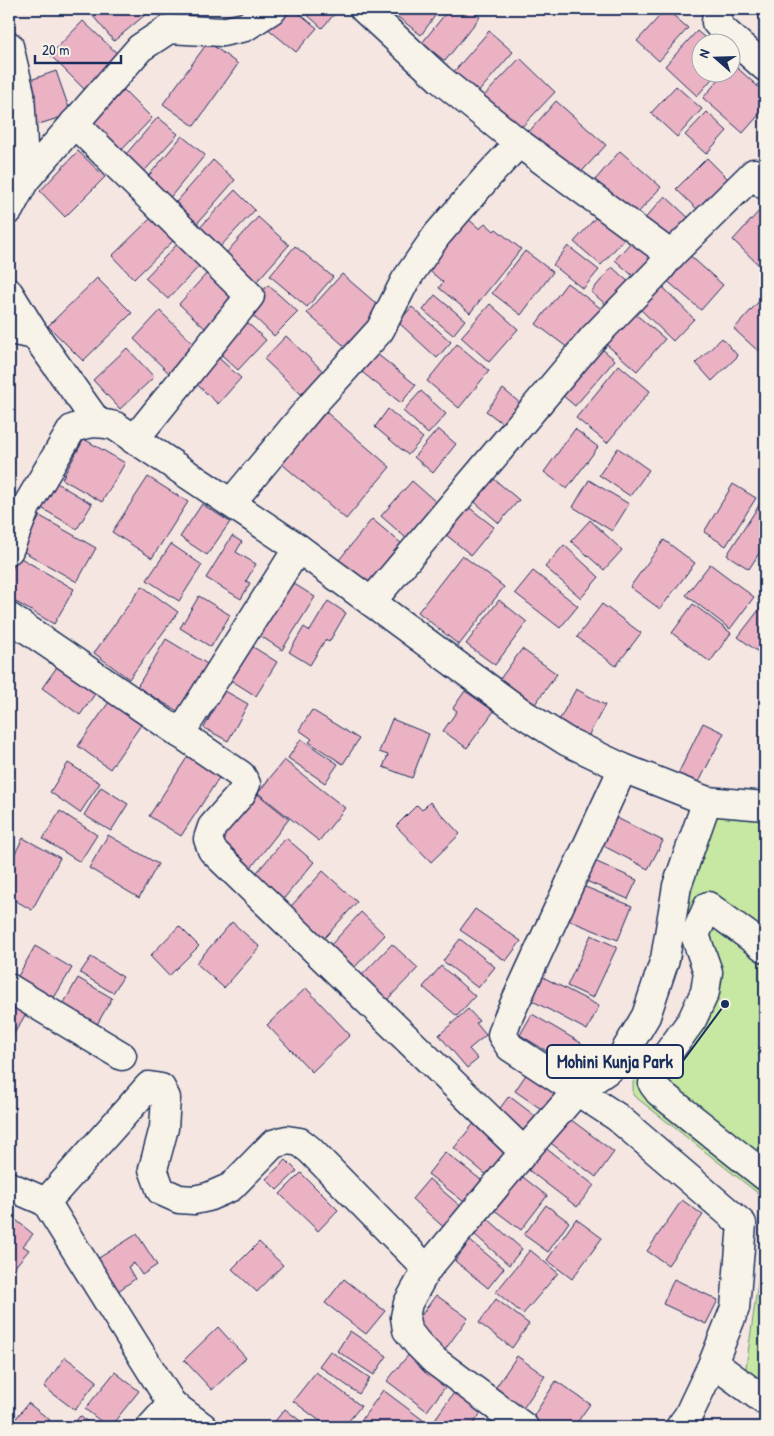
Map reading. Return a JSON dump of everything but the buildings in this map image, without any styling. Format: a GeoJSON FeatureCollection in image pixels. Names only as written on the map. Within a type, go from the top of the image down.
{"type":"FeatureCollection","features":[{"type":"Feature","properties":{"kind":"street"},"geometry":{"type":"LineString","coordinates":[[9,210],[25,180],[140,48],[169,29],[222,32],[246,27],[273,9]]}},
{"type":"Feature","properties":{"kind":"street"},"geometry":{"type":"LineString","coordinates":[[364,9],[440,79],[519,144],[671,255]]}},
{"type":"Feature","properties":{"kind":"street"},"geometry":{"type":"LineString","coordinates":[[720,9],[717,12],[716,22],[765,67]]}},
{"type":"Feature","properties":{"kind":"street"},"geometry":{"type":"LineString","coordinates":[[9,46],[20,94],[25,180]]}},
{"type":"Feature","properties":{"kind":"street"},"geometry":{"type":"LineString","coordinates":[[74,123],[250,296],[134,440]]}},
{"type":"Feature","properties":{"kind":"street"},"geometry":{"type":"LineString","coordinates":[[231,503],[312,405],[380,330],[405,281],[437,235],[488,176],[519,144]]}},
{"type":"Feature","properties":{"kind":"street"},"geometry":{"type":"LineString","coordinates":[[372,602],[594,337],[659,270],[671,255],[761,175]]}},
{"type":"Feature","properties":{"kind":"street"},"geometry":{"type":"LineString","coordinates":[[9,293],[35,335],[98,422]]}},
{"type":"Feature","properties":{"kind":"street"},"geometry":{"type":"LineString","coordinates":[[9,330],[35,335]]}},
{"type":"Feature","properties":{"kind":"street"},"geometry":{"type":"LineString","coordinates":[[9,550],[26,507],[72,429],[98,422],[115,426],[298,548],[522,713],[566,741],[623,768],[707,801],[765,806]]}},
{"type":"Feature","properties":{"kind":"street"},"geometry":{"type":"LineString","coordinates":[[180,734],[298,548]]}},
{"type":"Feature","properties":{"kind":"street"},"geometry":{"type":"LineString","coordinates":[[9,617],[241,775],[246,784],[241,794],[212,827],[208,839],[212,850],[524,1152]]}},
{"type":"Feature","properties":{"kind":"street"},"geometry":{"type":"LineString","coordinates":[[623,768],[507,1020],[502,1035],[510,1047],[617,1117],[742,1224],[735,1308],[713,1363],[688,1416],[680,1427]]}},
{"type":"Feature","properties":{"kind":"street"},"geometry":{"type":"LineString","coordinates":[[524,1427],[435,1361],[418,1344],[408,1330],[404,1317],[408,1304],[427,1269],[577,1091],[618,1063],[646,1016],[665,959],[677,886],[707,801]]}},
{"type":"Feature","properties":{"kind":"street"},"geometry":{"type":"LineString","coordinates":[[765,948],[708,906],[695,935],[708,972],[705,992],[692,1020],[655,1071],[653,1084],[660,1092],[765,1176]]}},
{"type":"Feature","properties":{"kind":"street"},"geometry":{"type":"LineString","coordinates":[[9,988],[122,1056]]}},
{"type":"Feature","properties":{"kind":"street"},"geometry":{"type":"LineString","coordinates":[[46,1202],[149,1086],[161,1088],[166,1098],[164,1128],[153,1169],[161,1191],[179,1199],[194,1200],[208,1197],[231,1187],[273,1144],[287,1140],[300,1142],[427,1269]]}},
{"type":"Feature","properties":{"kind":"street"},"geometry":{"type":"LineString","coordinates":[[9,1186],[46,1202],[172,1404],[203,1427]]}},
{"type":"Feature","properties":{"kind":"street"},"geometry":{"type":"LineString","coordinates":[[713,1363],[765,1401]]}},
{"type":"Feature","properties":{"kind":"street"},"geometry":{"type":"LineString","coordinates":[[151,1427],[172,1404]]}},
{"type":"Feature","properties":{"kind":"green space"},"geometry":{"type":"Polygon","coordinates":[[[715,814],[765,814],[765,1201],[764,1198],[633,1095],[633,1083],[636,1075],[677,1018],[691,990],[694,975],[680,927],[715,814]]]}},
{"type":"Feature","properties":{"kind":"green space"},"geometry":{"type":"Polygon","coordinates":[[[765,1233],[765,1388],[745,1374],[765,1233]]]}},
{"type":"Feature","properties":{"kind":"place","name":"Mohini Kunja Park"},"geometry":{"type":"Point","coordinates":[725,1004]}}]}
